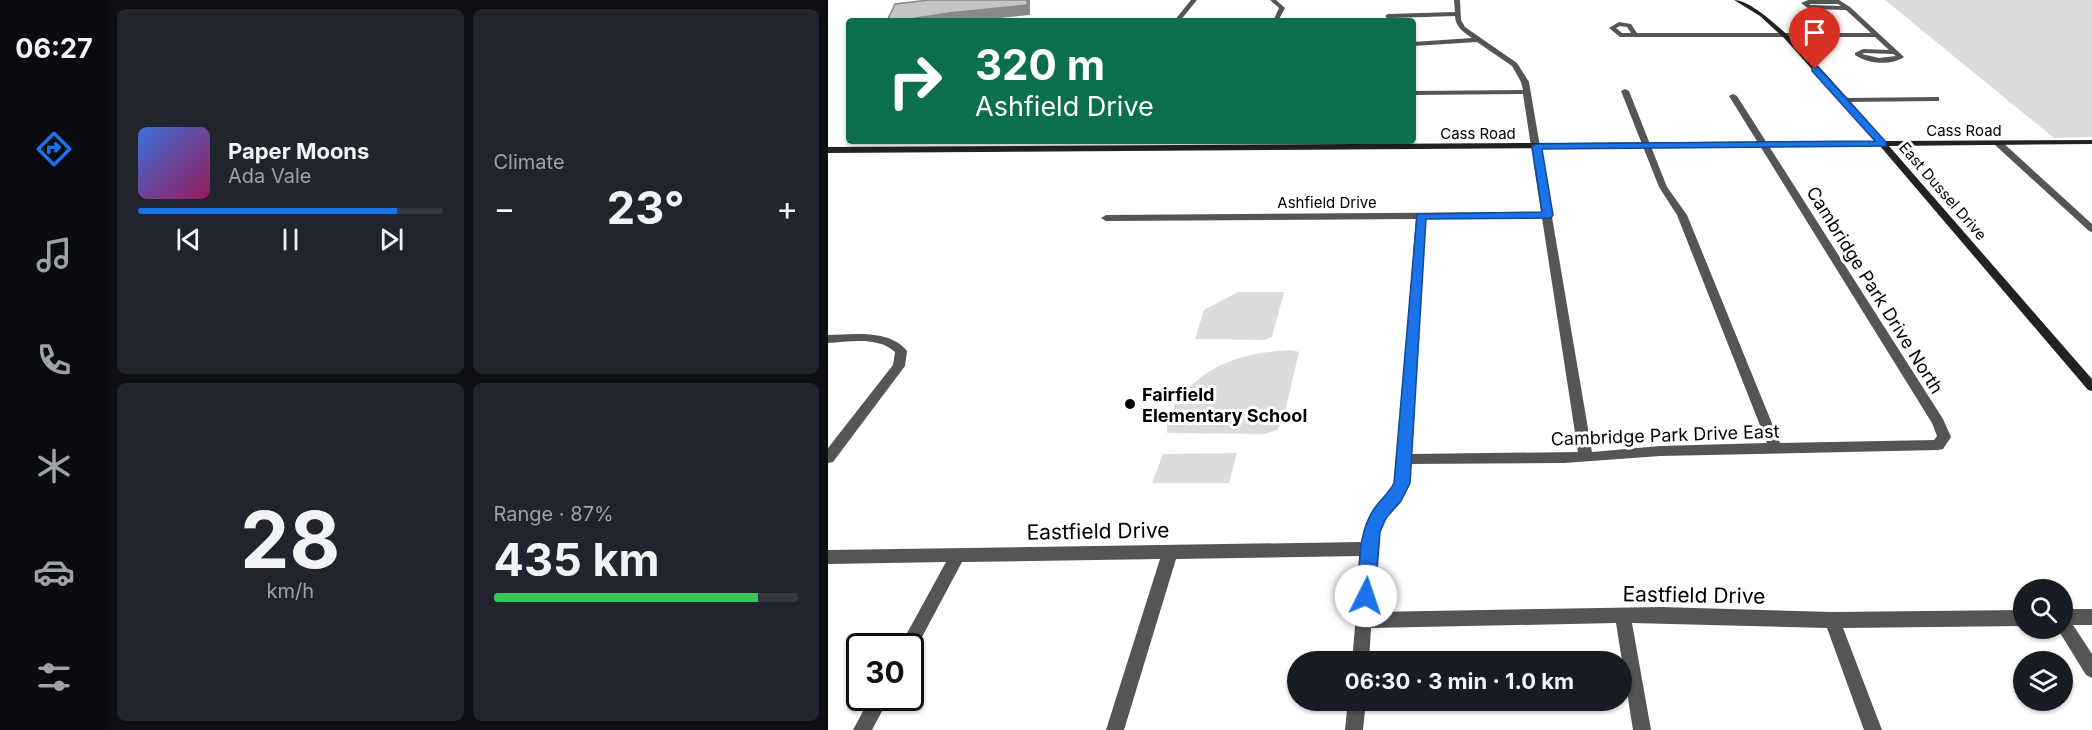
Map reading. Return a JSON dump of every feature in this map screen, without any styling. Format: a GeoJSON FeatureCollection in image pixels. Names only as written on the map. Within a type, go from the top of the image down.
{"type":"FeatureCollection","features":[{"type":"Feature","properties":{"kind":"street"},"geometry":{"type":"LineString","coordinates":[[1179,18],[1194,0]]}},
{"type":"Feature","properties":{"kind":"street"},"geometry":{"type":"LineString","coordinates":[[1274,0],[1282,8],[1277,18]]}},
{"type":"Feature","properties":{"kind":"street"},"geometry":{"type":"LineString","coordinates":[[1457,0],[1457,14],[1463,28],[1477,40],[1507,58],[1523,76],[1537,146],[1586,457]]}},
{"type":"Feature","properties":{"kind":"street","name":"East Dussel Drive"},"geometry":{"type":"LineString","coordinates":[[1737,0],[1752,8],[1782,35],[1844,100],[2092,387]]}},
{"type":"Feature","properties":{"kind":"street"},"geometry":{"type":"LineString","coordinates":[[1848,8],[1815,8],[1804,3],[1842,3],[1848,8],[1877,35],[1895,52],[1900,57],[1899,59],[1871,60],[1857,54],[1863,51],[1895,52]]}},
{"type":"Feature","properties":{"kind":"street"},"geometry":{"type":"LineString","coordinates":[[1390,18],[1388,16],[1457,14]]}},
{"type":"Feature","properties":{"kind":"street"},"geometry":{"type":"LineString","coordinates":[[1635,35],[1877,35]]}},
{"type":"Feature","properties":{"kind":"street"},"geometry":{"type":"LineString","coordinates":[[1416,44],[1477,40]]}},
{"type":"Feature","properties":{"kind":"street"},"geometry":{"type":"LineString","coordinates":[[1416,93],[1527,92]]}},
{"type":"Feature","properties":{"kind":"street"},"geometry":{"type":"LineString","coordinates":[[1625,92],[1663,187],[1682,215],[1775,448]]}},
{"type":"Feature","properties":{"kind":"street"},"geometry":{"type":"LineString","coordinates":[[1733,96],[1765,145]]}},
{"type":"Feature","properties":{"kind":"street"},"geometry":{"type":"LineString","coordinates":[[1844,100],[1936,99]]}},
{"type":"Feature","properties":{"kind":"street","name":"Cass Road"},"geometry":{"type":"LineString","coordinates":[[828,150],[1189,144],[1647,146],[2092,142]]}},
{"type":"Feature","properties":{"kind":"street"},"geometry":{"type":"LineString","coordinates":[[1998,143],[2092,229]]}},
{"type":"Feature","properties":{"kind":"street","name":"Cambridge Park Drive North"},"geometry":{"type":"LineString","coordinates":[[1765,145],[1938,422],[1944,437],[1938,445],[1927,447]]}},
{"type":"Feature","properties":{"kind":"street","name":"Ashfield Drive"},"geometry":{"type":"LineString","coordinates":[[1106,218],[1547,215]]}},
{"type":"Feature","properties":{"kind":"street"},"geometry":{"type":"LineString","coordinates":[[1361,651],[1369,549],[1374,524],[1402,483],[1421,216]]}},
{"type":"Feature","properties":{"kind":"street"},"geometry":{"type":"LineString","coordinates":[[828,339],[888,340],[900,349],[901,358],[899,366],[828,458]]}},
{"type":"Feature","properties":{"kind":"street","name":"Cambridge Park Drive East"},"geometry":{"type":"LineString","coordinates":[[1404,459],[1586,457],[1660,451],[1775,448],[1927,447]]}},
{"type":"Feature","properties":{"kind":"street","name":"Eastfield Drive"},"geometry":{"type":"LineString","coordinates":[[828,557],[1369,549]]}},
{"type":"Feature","properties":{"kind":"street"},"geometry":{"type":"LineString","coordinates":[[1115,730],[1170,552]]}},
{"type":"Feature","properties":{"kind":"street"},"geometry":{"type":"LineString","coordinates":[[915,633],[958,555]]}},
{"type":"Feature","properties":{"kind":"street","name":"Eastfield Drive"},"geometry":{"type":"LineString","coordinates":[[1364,620],[1661,615],[1832,620],[2013,618]]}},
{"type":"Feature","properties":{"kind":"street"},"geometry":{"type":"LineString","coordinates":[[1623,616],[1642,730]]}},
{"type":"Feature","properties":{"kind":"street"},"geometry":{"type":"LineString","coordinates":[[2073,617],[2092,616]]}},
{"type":"Feature","properties":{"kind":"street"},"geometry":{"type":"LineString","coordinates":[[1832,620],[1873,730]]}},
{"type":"Feature","properties":{"kind":"street"},"geometry":{"type":"LineString","coordinates":[[2073,639],[2092,669]]}},
{"type":"Feature","properties":{"kind":"street"},"geometry":{"type":"LineString","coordinates":[[862,730],[873,711]]}},
{"type":"Feature","properties":{"kind":"street"},"geometry":{"type":"LineString","coordinates":[[1354,730],[1356,711]]}},
{"type":"Feature","properties":{"kind":"shaded area"},"geometry":{"type":"Polygon","coordinates":[[[1885,0],[2092,0],[2092,137],[2054,138],[1885,0]]]}},
{"type":"Feature","properties":{"kind":"shaded area"},"geometry":{"type":"Polygon","coordinates":[[[1238,292],[1284,292],[1272,337],[1264,340],[1195,339],[1204,310],[1238,292]]]}},
{"type":"Feature","properties":{"kind":"shaded area"},"geometry":{"type":"Polygon","coordinates":[[[1291,350],[1299,352],[1283,420],[1277,430],[1264,434],[1167,433],[1168,419],[1174,407],[1202,376],[1215,368],[1244,357],[1291,350]]]}},
{"type":"Feature","properties":{"kind":"shaded area"},"geometry":{"type":"Polygon","coordinates":[[[1237,453],[1229,483],[1152,483],[1163,454],[1237,453]]]}},
{"type":"Feature","properties":{"kind":"building"},"geometry":{"type":"Polygon","coordinates":[[[929,0],[1027,0],[1027,5],[916,18],[888,18],[895,4],[929,0]]]}},
{"type":"Feature","properties":{"kind":"place","name":"Fairfield Elementary School"},"geometry":{"type":"Point","coordinates":[1130,404]}},
{"type":"Feature","properties":{"kind":"route"},"geometry":{"type":"LineString","coordinates":[[1366,596],[1371,532],[1380,514],[1395,496],[1402,483],[1421,216],[1547,215],[1537,146],[1882,144],[1815,69]]}}]}
